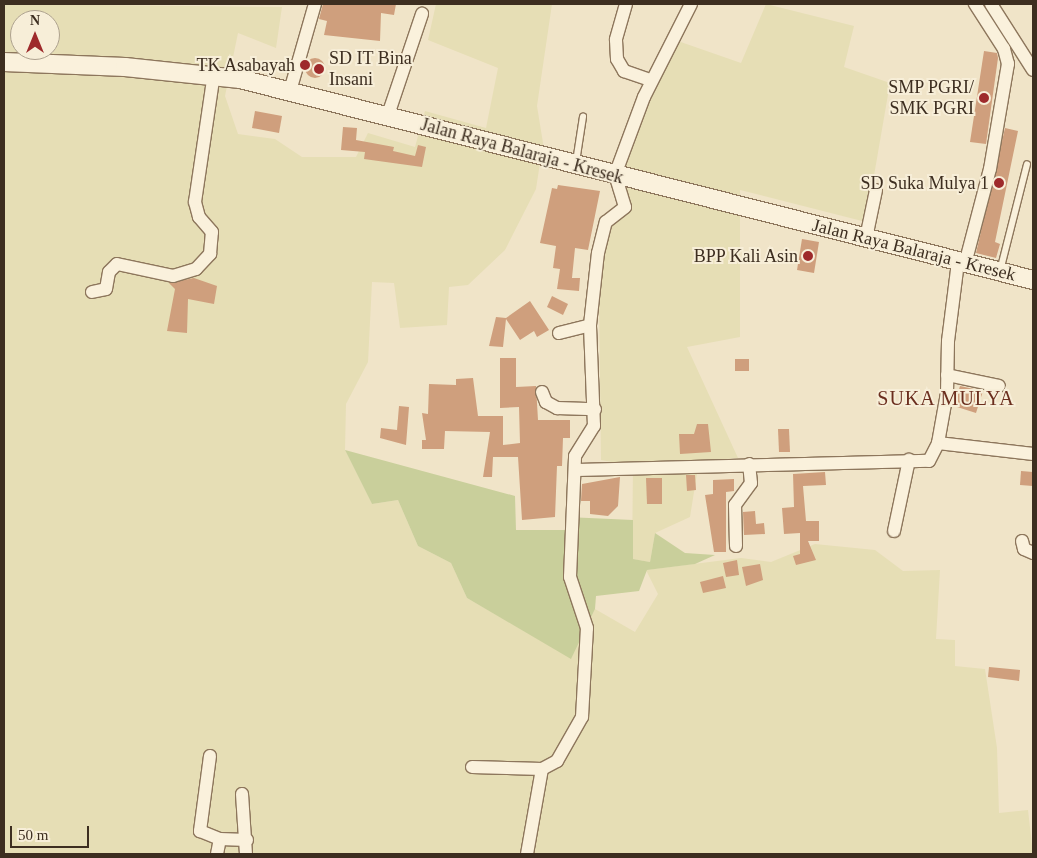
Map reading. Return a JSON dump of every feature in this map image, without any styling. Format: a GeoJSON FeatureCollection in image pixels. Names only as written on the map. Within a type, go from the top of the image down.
{"type":"FeatureCollection","features":[{"type":"Feature","properties":{"kind":"street"},"geometry":{"type":"LineString","coordinates":[[290,91],[315,4]]}},
{"type":"Feature","properties":{"kind":"street"},"geometry":{"type":"LineString","coordinates":[[626,4],[616,40],[617,59],[624,71],[650,80]]}},
{"type":"Feature","properties":{"kind":"street"},"geometry":{"type":"LineString","coordinates":[[472,767],[542,769],[557,761],[572,741],[585,691],[587,628],[570,577],[578,447],[594,426],[595,409],[590,325],[604,226],[626,205],[615,175],[650,80],[691,4]]}},
{"type":"Feature","properties":{"kind":"street"},"geometry":{"type":"LineString","coordinates":[[577,470],[749,464],[929,461],[938,443],[962,263],[990,169],[1008,64],[1004,49],[975,4]]}},
{"type":"Feature","properties":{"kind":"street"},"geometry":{"type":"LineString","coordinates":[[991,4],[1033,70]]}},
{"type":"Feature","properties":{"kind":"street"},"geometry":{"type":"LineString","coordinates":[[388,115],[422,14]]}},
{"type":"Feature","properties":{"kind":"street","name":"Jalan Raya Balaraja - Kresek"},"geometry":{"type":"LineString","coordinates":[[4,62],[214,74],[388,115],[576,166],[1033,280]]}},
{"type":"Feature","properties":{"kind":"street"},"geometry":{"type":"LineString","coordinates":[[92,292],[106,289],[109,272],[117,264],[173,276],[196,269],[210,254],[212,232],[199,218],[196,202],[214,74]]}},
{"type":"Feature","properties":{"kind":"street"},"geometry":{"type":"LineString","coordinates":[[866,238],[876,190]]}},
{"type":"Feature","properties":{"kind":"street"},"geometry":{"type":"LineString","coordinates":[[559,333],[590,325]]}},
{"type":"Feature","properties":{"kind":"street"},"geometry":{"type":"LineString","coordinates":[[947,375],[999,386]]}},
{"type":"Feature","properties":{"kind":"street"},"geometry":{"type":"LineString","coordinates":[[542,392],[546,402],[557,408],[595,409]]}},
{"type":"Feature","properties":{"kind":"street"},"geometry":{"type":"LineString","coordinates":[[938,443],[1033,454]]}},
{"type":"Feature","properties":{"kind":"street"},"geometry":{"type":"LineString","coordinates":[[894,531],[909,460]]}},
{"type":"Feature","properties":{"kind":"street"},"geometry":{"type":"LineString","coordinates":[[736,546],[736,505],[751,483],[749,464]]}},
{"type":"Feature","properties":{"kind":"street"},"geometry":{"type":"LineString","coordinates":[[1022,541],[1024,550],[1033,553]]}},
{"type":"Feature","properties":{"kind":"street"},"geometry":{"type":"LineString","coordinates":[[210,756],[200,831],[220,839],[247,840]]}},
{"type":"Feature","properties":{"kind":"street"},"geometry":{"type":"LineString","coordinates":[[527,854],[542,769]]}},
{"type":"Feature","properties":{"kind":"street"},"geometry":{"type":"LineString","coordinates":[[242,794],[247,840],[246,854]]}},
{"type":"Feature","properties":{"kind":"street"},"geometry":{"type":"LineString","coordinates":[[217,854],[220,839]]}},
{"type":"Feature","properties":{"kind":"lane"},"geometry":{"type":"LineString","coordinates":[[576,166],[583,117]]}},
{"type":"Feature","properties":{"kind":"lane"},"geometry":{"type":"LineString","coordinates":[[1000,272],[1027,164]]}},
{"type":"Feature","properties":{"kind":"shaded area"},"geometry":{"type":"Polygon","coordinates":[[[4,4],[282,7],[276,48],[238,33],[225,96],[238,134],[275,139],[302,157],[356,157],[368,133],[415,147],[425,111],[486,128],[498,68],[428,40],[436,4],[552,4],[537,106],[543,143],[536,189],[505,250],[468,285],[449,287],[447,325],[400,328],[394,283],[372,282],[368,362],[346,404],[345,450],[372,504],[398,500],[418,546],[451,563],[467,598],[571,658],[595,609],[635,632],[658,594],[646,570],[741,558],[771,562],[815,544],[875,550],[903,571],[940,570],[936,639],[955,640],[955,666],[985,669],[997,748],[999,813],[1028,810],[1033,854],[4,854],[4,4]]]}},
{"type":"Feature","properties":{"kind":"shaded area"},"geometry":{"type":"Polygon","coordinates":[[[766,4],[854,26],[844,67],[890,83],[866,222],[740,190],[740,337],[687,347],[738,458],[699,461],[690,517],[655,533],[650,562],[632,559],[633,466],[601,460],[599,295],[606,224],[627,212],[625,161],[675,40],[741,63],[766,4]]]}},
{"type":"Feature","properties":{"kind":"green space"},"geometry":{"type":"Polygon","coordinates":[[[345,450],[515,496],[516,530],[567,530],[567,517],[633,520],[633,559],[650,562],[655,533],[685,553],[715,555],[695,564],[647,570],[639,591],[596,596],[595,609],[571,659],[467,598],[451,563],[418,546],[398,500],[372,504],[345,450]]]}},
{"type":"Feature","properties":{"kind":"building"},"geometry":{"type":"Polygon","coordinates":[[[323,4],[396,4],[394,15],[381,13],[380,41],[324,35],[327,21],[319,19],[323,4]]]}},
{"type":"Feature","properties":{"kind":"building","name":"SMP PGRI/ SMK PGRI"},"geometry":{"type":"Polygon","coordinates":[[[984,51],[997,53],[998,58],[986,144],[970,142],[984,51]]]}},
{"type":"Feature","properties":{"kind":"building"},"geometry":{"type":"Polygon","coordinates":[[[311,58],[319,58],[325,64],[325,72],[319,78],[311,78],[305,72],[305,64],[311,58]]]}},
{"type":"Feature","properties":{"kind":"building"},"geometry":{"type":"Polygon","coordinates":[[[255,111],[282,116],[279,133],[252,128],[255,111]]]}},
{"type":"Feature","properties":{"kind":"building"},"geometry":{"type":"Polygon","coordinates":[[[343,127],[357,128],[356,140],[394,147],[393,151],[415,156],[418,145],[426,147],[422,167],[364,159],[365,152],[341,150],[343,127]]]}},
{"type":"Feature","properties":{"kind":"building","name":"SD Suka Mulya 1"},"geometry":{"type":"Polygon","coordinates":[[[1005,128],[1018,131],[995,242],[1000,244],[996,258],[976,253],[1005,128]]]}},
{"type":"Feature","properties":{"kind":"building"},"geometry":{"type":"Polygon","coordinates":[[[558,185],[600,191],[588,250],[575,248],[572,278],[580,278],[579,291],[557,289],[560,269],[553,268],[556,246],[540,243],[552,188],[557,189],[558,185]]]}},
{"type":"Feature","properties":{"kind":"building","name":"BPP Kali Asin"},"geometry":{"type":"Polygon","coordinates":[[[802,239],[819,242],[814,273],[797,270],[802,239]]]}},
{"type":"Feature","properties":{"kind":"building"},"geometry":{"type":"Polygon","coordinates":[[[194,278],[217,286],[214,304],[188,299],[187,333],[167,331],[175,289],[169,283],[194,278]]]}},
{"type":"Feature","properties":{"kind":"building"},"geometry":{"type":"Polygon","coordinates":[[[552,296],[568,304],[563,315],[547,307],[552,296]]]}},
{"type":"Feature","properties":{"kind":"building"},"geometry":{"type":"Polygon","coordinates":[[[530,301],[549,330],[537,337],[534,331],[520,340],[506,319],[503,347],[489,346],[496,317],[506,318],[530,301]]]}},
{"type":"Feature","properties":{"kind":"building"},"geometry":{"type":"Polygon","coordinates":[[[500,358],[516,358],[516,387],[536,386],[538,420],[570,420],[570,438],[563,438],[562,466],[557,466],[555,517],[522,520],[518,457],[493,457],[492,477],[483,477],[490,432],[445,431],[444,449],[422,449],[422,440],[426,440],[422,413],[428,414],[429,384],[456,385],[456,379],[473,378],[478,416],[503,416],[503,445],[520,443],[519,407],[500,408],[500,358]]]}},
{"type":"Feature","properties":{"kind":"building"},"geometry":{"type":"Polygon","coordinates":[[[735,359],[749,359],[749,371],[735,371],[735,359]]]}},
{"type":"Feature","properties":{"kind":"building"},"geometry":{"type":"Polygon","coordinates":[[[960,386],[983,391],[976,413],[954,406],[960,386]]]}},
{"type":"Feature","properties":{"kind":"building"},"geometry":{"type":"Polygon","coordinates":[[[399,406],[409,407],[406,445],[380,438],[381,428],[397,430],[399,406]]]}},
{"type":"Feature","properties":{"kind":"building"},"geometry":{"type":"Polygon","coordinates":[[[697,424],[708,424],[711,452],[680,454],[679,434],[694,434],[697,424]]]}},
{"type":"Feature","properties":{"kind":"building"},"geometry":{"type":"Polygon","coordinates":[[[778,429],[789,429],[790,452],[779,452],[778,429]]]}},
{"type":"Feature","properties":{"kind":"building"},"geometry":{"type":"Polygon","coordinates":[[[1021,471],[1033,472],[1033,486],[1020,485],[1021,471]]]}},
{"type":"Feature","properties":{"kind":"building"},"geometry":{"type":"Polygon","coordinates":[[[825,472],[826,485],[803,486],[806,521],[819,521],[819,541],[808,541],[816,560],[796,565],[793,556],[800,554],[800,533],[784,534],[782,508],[794,507],[793,474],[825,472]]]}},
{"type":"Feature","properties":{"kind":"building"},"geometry":{"type":"Polygon","coordinates":[[[686,475],[695,475],[696,490],[687,491],[686,475]]]}},
{"type":"Feature","properties":{"kind":"building"},"geometry":{"type":"Polygon","coordinates":[[[620,477],[618,506],[608,516],[590,514],[590,501],[581,501],[582,484],[620,477]]]}},
{"type":"Feature","properties":{"kind":"building"},"geometry":{"type":"Polygon","coordinates":[[[646,478],[662,478],[662,504],[647,504],[646,478]]]}},
{"type":"Feature","properties":{"kind":"building"},"geometry":{"type":"Polygon","coordinates":[[[734,479],[734,491],[726,492],[726,552],[714,552],[705,495],[713,494],[713,480],[734,479]]]}},
{"type":"Feature","properties":{"kind":"building"},"geometry":{"type":"Polygon","coordinates":[[[755,511],[756,524],[764,523],[765,534],[744,535],[743,512],[755,511]]]}},
{"type":"Feature","properties":{"kind":"building"},"geometry":{"type":"Polygon","coordinates":[[[737,560],[739,575],[726,577],[723,563],[737,560]]]}},
{"type":"Feature","properties":{"kind":"building"},"geometry":{"type":"Polygon","coordinates":[[[760,564],[763,580],[746,586],[742,567],[760,564]]]}},
{"type":"Feature","properties":{"kind":"building"},"geometry":{"type":"Polygon","coordinates":[[[723,576],[726,588],[703,593],[700,582],[723,576]]]}},
{"type":"Feature","properties":{"kind":"building"},"geometry":{"type":"Polygon","coordinates":[[[989,667],[1020,670],[1019,681],[988,677],[989,667]]]}},
{"type":"Feature","properties":{"kind":"waterway"},"geometry":{"type":"LineString","coordinates":[[981,4],[1001,30]]}},
{"type":"Feature","properties":{"kind":"place","name":"TK Asabayah"},"geometry":{"type":"Point","coordinates":[305,65]}},
{"type":"Feature","properties":{"kind":"place","name":"SD IT Bina Insani"},"geometry":{"type":"Point","coordinates":[319,69]}},
{"type":"Feature","properties":{"kind":"place","name":"SMP PGRI/ SMK PGRI"},"geometry":{"type":"Point","coordinates":[984,98]}},
{"type":"Feature","properties":{"kind":"place","name":"SD Suka Mulya 1"},"geometry":{"type":"Point","coordinates":[999,183]}},
{"type":"Feature","properties":{"kind":"place","name":"BPP Kali Asin"},"geometry":{"type":"Point","coordinates":[808,256]}},
{"type":"Feature","properties":{"kind":"district","name":"SUKA MULYA"},"geometry":{"type":"Point","coordinates":[946,398]}}]}
